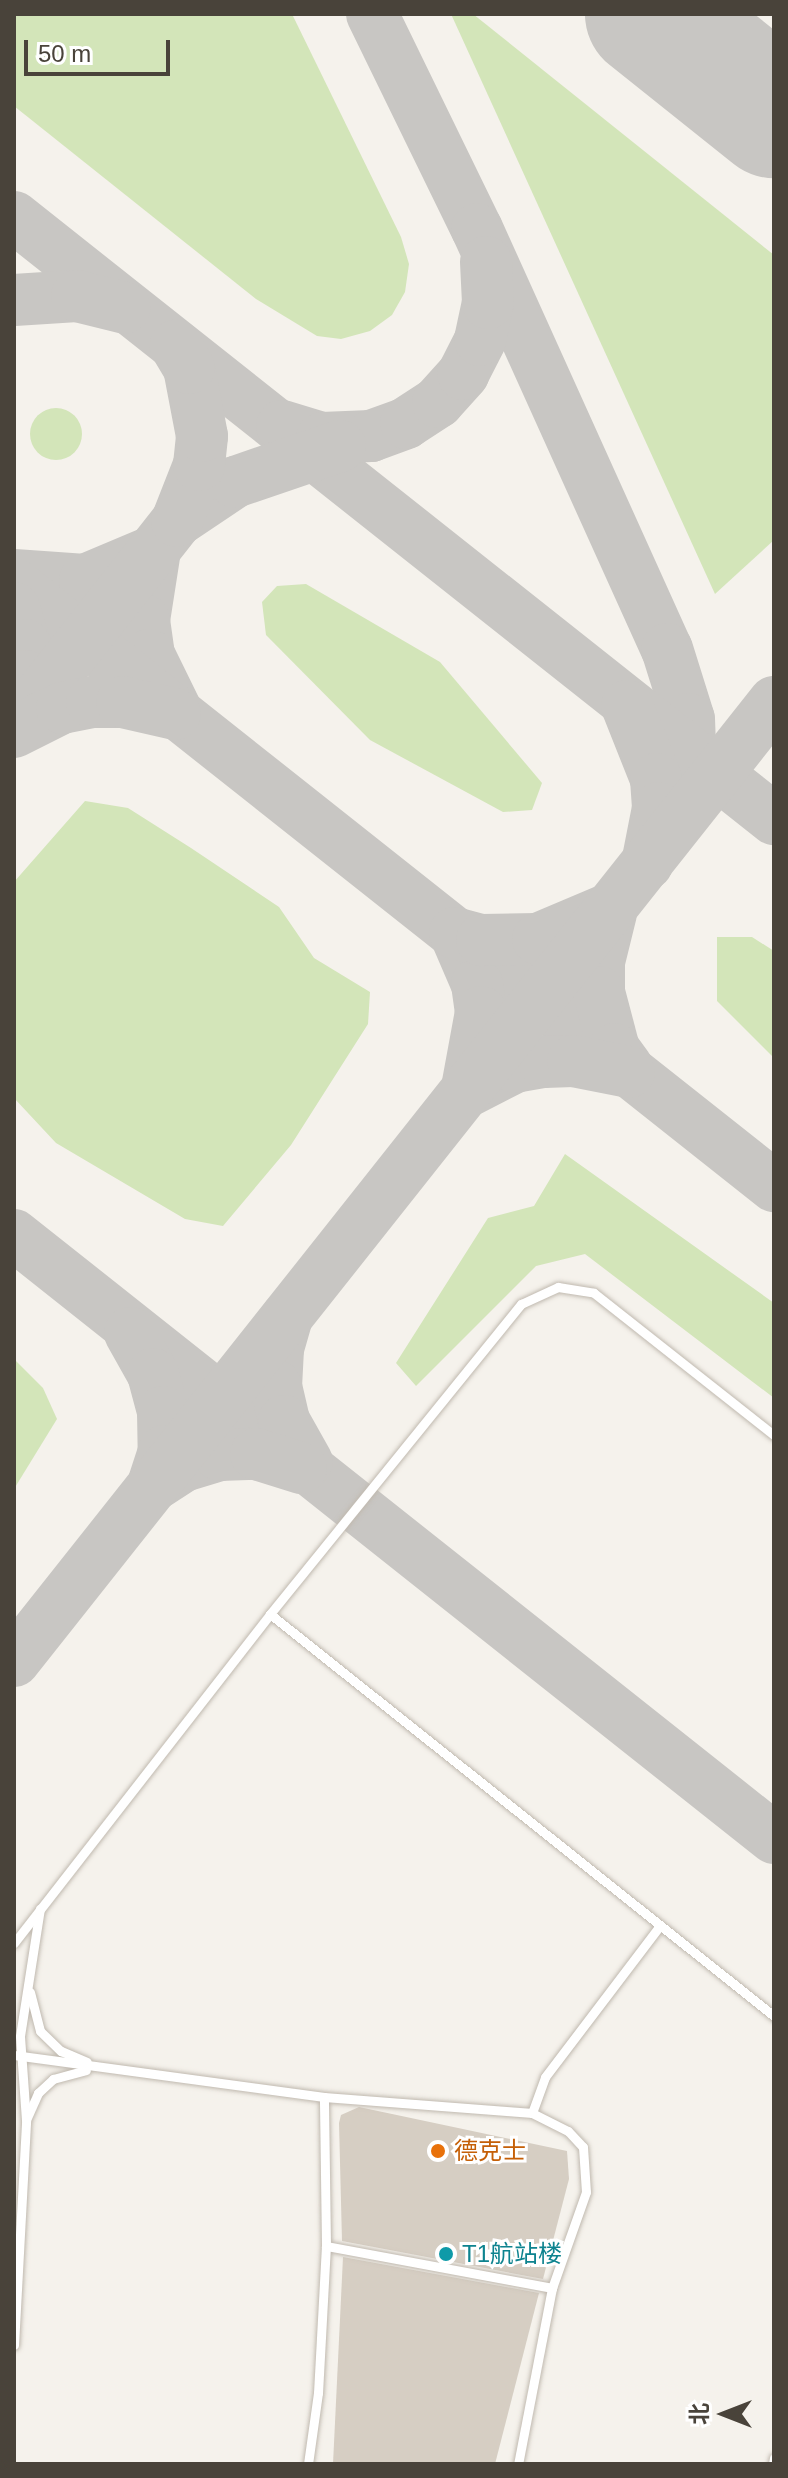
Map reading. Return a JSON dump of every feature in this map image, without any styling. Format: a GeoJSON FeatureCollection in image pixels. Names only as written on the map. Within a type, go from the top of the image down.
{"type":"FeatureCollection","features":[{"type":"Feature","properties":{"kind":"lane"},"geometry":{"type":"LineString","coordinates":[[14,1943],[42,1902],[500,1324],[539,1293],[558,1287],[594,1293],[774,1435]]}},
{"type":"Feature","properties":{"kind":"lane"},"geometry":{"type":"LineString","coordinates":[[270,1614],[774,2016]]}},
{"type":"Feature","properties":{"kind":"lane"},"geometry":{"type":"LineString","coordinates":[[14,2345],[26,2120],[17,2056],[30,1960],[42,1902]]}},
{"type":"Feature","properties":{"kind":"lane"},"geometry":{"type":"LineString","coordinates":[[532,2113],[545,2077],[659,1927]]}},
{"type":"Feature","properties":{"kind":"lane"},"geometry":{"type":"LineString","coordinates":[[30,1960],[31,2003],[40,2031],[61,2051],[101,2068]]}},
{"type":"Feature","properties":{"kind":"lane"},"geometry":{"type":"LineString","coordinates":[[17,2056],[324,2097],[532,2113],[568,2131],[583,2147],[586,2192],[552,2288],[518,2464]]}},
{"type":"Feature","properties":{"kind":"lane"},"geometry":{"type":"LineString","coordinates":[[26,2120],[38,2093],[53,2079],[101,2068]]}},
{"type":"Feature","properties":{"kind":"lane"},"geometry":{"type":"LineString","coordinates":[[14,2083],[26,2120]]}},
{"type":"Feature","properties":{"kind":"lane"},"geometry":{"type":"LineString","coordinates":[[308,2464],[318,2393],[326,2246],[324,2097]]}},
{"type":"Feature","properties":{"kind":"lane"},"geometry":{"type":"LineString","coordinates":[[326,2246],[552,2288]]}},
{"type":"Feature","properties":{"kind":"green space"},"geometry":{"type":"Polygon","coordinates":[[[14,14],[292,14],[401,237],[409,264],[405,292],[392,315],[370,331],[341,339],[317,336],[256,299],[14,106],[14,14]]]}},
{"type":"Feature","properties":{"kind":"green space"},"geometry":{"type":"Polygon","coordinates":[[[451,14],[473,14],[774,255],[774,540],[715,594],[451,14]]]}},
{"type":"Feature","properties":{"kind":"green space"},"geometry":{"type":"Polygon","coordinates":[[[56,408],[74,416],[82,434],[74,452],[56,460],[38,452],[30,434],[38,416],[56,408]]]}},
{"type":"Feature","properties":{"kind":"green space"},"geometry":{"type":"Polygon","coordinates":[[[306,584],[440,662],[542,783],[532,810],[503,812],[370,740],[266,635],[262,602],[277,586],[306,584]]]}},
{"type":"Feature","properties":{"kind":"green space"},"geometry":{"type":"Polygon","coordinates":[[[85,801],[128,808],[191,848],[279,907],[314,958],[370,992],[368,1024],[291,1145],[223,1226],[185,1219],[56,1143],[14,1098],[14,882],[85,801]]]}},
{"type":"Feature","properties":{"kind":"green space"},"geometry":{"type":"Polygon","coordinates":[[[717,937],[752,937],[774,951],[774,1058],[717,1001],[717,937]]]}},
{"type":"Feature","properties":{"kind":"green space"},"geometry":{"type":"Polygon","coordinates":[[[565,1154],[774,1303],[774,1398],[585,1254],[536,1266],[416,1386],[396,1363],[488,1218],[534,1206],[565,1154]]]}},
{"type":"Feature","properties":{"kind":"green space"},"geometry":{"type":"Polygon","coordinates":[[[14,1359],[43,1388],[57,1419],[14,1489],[14,1359]]]}},
{"type":"Feature","properties":{"kind":"building"},"geometry":{"type":"Polygon","coordinates":[[[359,2107],[567,2151],[569,2179],[543,2279],[342,2241],[339,2123],[341,2115],[359,2107]]]}},
{"type":"Feature","properties":{"kind":"building"},"geometry":{"type":"Polygon","coordinates":[[[343,2257],[539,2293],[495,2464],[333,2464],[343,2257]]]}},
{"type":"Feature","properties":{"kind":"taxiway"},"geometry":{"type":"LineString","coordinates":[[372,14],[477,229],[667,649],[689,719],[691,773]]}},
{"type":"Feature","properties":{"kind":"taxiway"},"geometry":{"type":"LineString","coordinates":[[14,217],[774,819]]}},
{"type":"Feature","properties":{"kind":"taxiway"},"geometry":{"type":"LineString","coordinates":[[282,426],[322,438],[371,436],[406,423],[438,402],[463,374],[480,340],[488,303],[486,262]]}},
{"type":"Feature","properties":{"kind":"taxiway"},"geometry":{"type":"LineString","coordinates":[[14,300],[77,296],[125,308]]}},
{"type":"Feature","properties":{"kind":"taxiway"},"geometry":{"type":"LineString","coordinates":[[14,728],[177,521],[199,465],[202,436],[189,368],[176,346]]}},
{"type":"Feature","properties":{"kind":"taxiway"},"geometry":{"type":"LineString","coordinates":[[177,521],[235,482],[340,446]]}},
{"type":"Feature","properties":{"kind":"taxiway"},"geometry":{"type":"LineString","coordinates":[[155,550],[144,620],[149,655],[175,708]]}},
{"type":"Feature","properties":{"kind":"taxiway"},"geometry":{"type":"LineString","coordinates":[[14,575],[85,580],[149,553]]}},
{"type":"Feature","properties":{"kind":"taxiway"},"geometry":{"type":"LineString","coordinates":[[14,584],[774,1186]]}},
{"type":"Feature","properties":{"kind":"taxiway"},"geometry":{"type":"LineString","coordinates":[[14,608],[25,645],[25,676],[14,719]]}},
{"type":"Feature","properties":{"kind":"taxiway"},"geometry":{"type":"LineString","coordinates":[[14,732],[62,708],[92,702],[122,702],[175,714]]}},
{"type":"Feature","properties":{"kind":"taxiway"},"geometry":{"type":"LineString","coordinates":[[14,1661],[774,702]]}},
{"type":"Feature","properties":{"kind":"taxiway"},"geometry":{"type":"LineString","coordinates":[[627,706],[656,779],[658,808],[647,864]]}},
{"type":"Feature","properties":{"kind":"taxiway"},"geometry":{"type":"LineString","coordinates":[[455,933],[482,940],[538,939],[604,911]]}},
{"type":"Feature","properties":{"kind":"taxiway"},"geometry":{"type":"LineString","coordinates":[[611,913],[599,962],[599,992],[614,1049],[627,1067]]}},
{"type":"Feature","properties":{"kind":"taxiway"},"geometry":{"type":"LineString","coordinates":[[455,933],[477,984],[481,1012],[468,1083]]}},
{"type":"Feature","properties":{"kind":"taxiway"},"geometry":{"type":"LineString","coordinates":[[470,1090],[515,1067],[544,1062],[573,1061],[629,1072]]}},
{"type":"Feature","properties":{"kind":"taxiway"},"geometry":{"type":"LineString","coordinates":[[14,1235],[774,1838]]}},
{"type":"Feature","properties":{"kind":"taxiway"},"geometry":{"type":"LineString","coordinates":[[287,1317],[278,1349],[276,1386],[284,1421],[307,1462]]}},
{"type":"Feature","properties":{"kind":"taxiway"},"geometry":{"type":"LineString","coordinates":[[130,1333],[153,1374],[163,1412],[164,1451],[154,1482]]}},
{"type":"Feature","properties":{"kind":"taxiway"},"geometry":{"type":"LineString","coordinates":[[156,1484],[184,1466],[219,1455],[256,1454],[301,1468]]}},
{"type":"Feature","properties":{"kind":"runway"},"geometry":{"type":"LineString","coordinates":[[650,14],[774,113]]}},
{"type":"Feature","properties":{"kind":"place","name":"德克士"},"geometry":{"type":"Point","coordinates":[438,2151]}},
{"type":"Feature","properties":{"kind":"place","name":"T1航站楼"},"geometry":{"type":"Point","coordinates":[446,2254]}}]}
